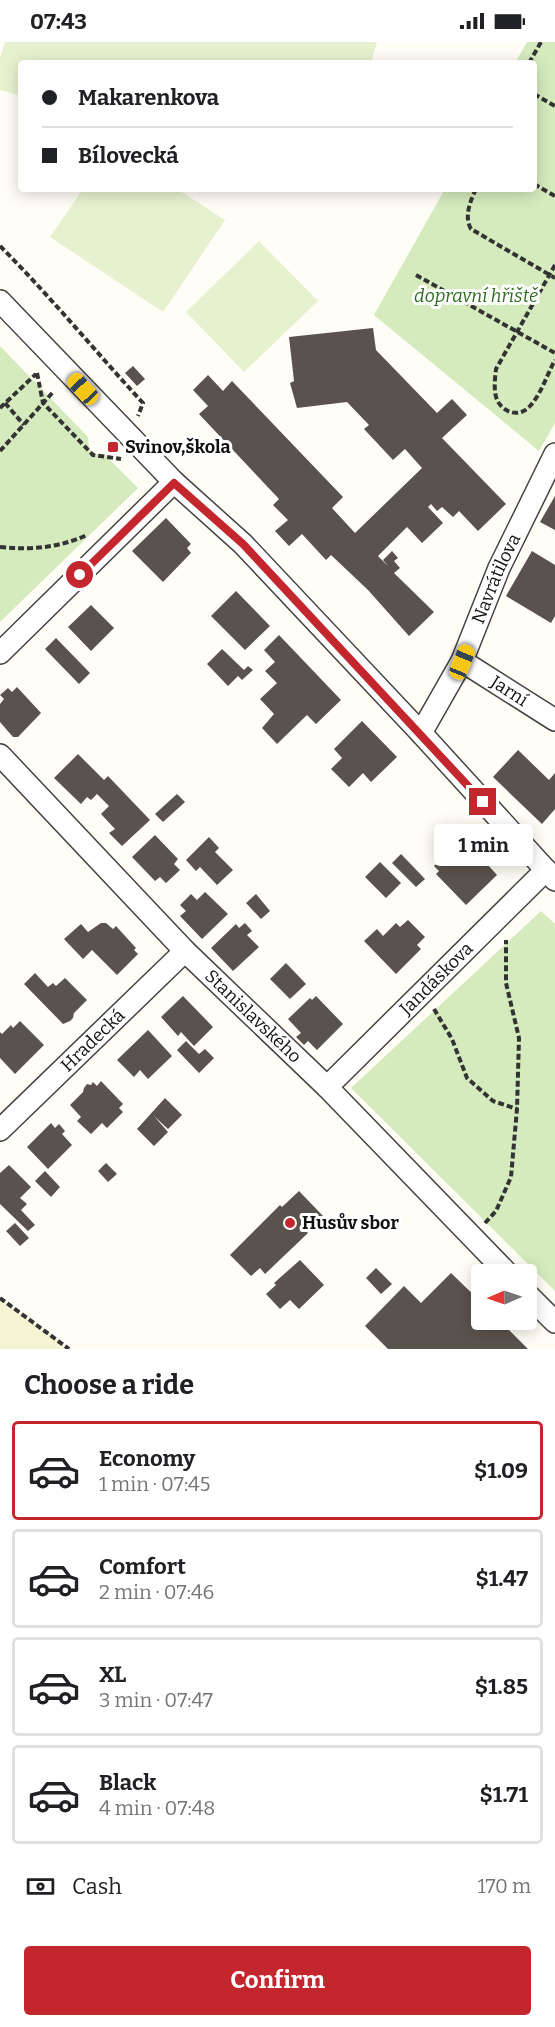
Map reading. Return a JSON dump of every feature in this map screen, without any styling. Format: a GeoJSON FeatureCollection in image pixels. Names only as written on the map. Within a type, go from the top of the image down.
{"type":"FeatureCollection","features":[{"type":"Feature","properties":{"kind":"street"},"geometry":{"type":"LineString","coordinates":[[0,301],[174,483],[243,544],[421,733],[550,875]]}},
{"type":"Feature","properties":{"kind":"street","name":"Navrátilova"},"geometry":{"type":"LineString","coordinates":[[421,733],[462,662],[500,568],[555,454]]}},
{"type":"Feature","properties":{"kind":"street"},"geometry":{"type":"LineString","coordinates":[[0,653],[174,483]]}},
{"type":"Feature","properties":{"kind":"street","name":"Jarní"},"geometry":{"type":"LineString","coordinates":[[462,662],[555,720]]}},
{"type":"Feature","properties":{"kind":"street","name":"Stanislavského"},"geometry":{"type":"LineString","coordinates":[[0,755],[185,951],[327,1087],[498,1264]]}},
{"type":"Feature","properties":{"kind":"street","name":"Jandáskova"},"geometry":{"type":"LineString","coordinates":[[327,1087],[507,909],[550,875]]}},
{"type":"Feature","properties":{"kind":"street","name":"Hradecká"},"geometry":{"type":"LineString","coordinates":[[0,1130],[185,951]]}},
{"type":"Feature","properties":{"kind":"street"},"geometry":{"type":"LineString","coordinates":[[537,1304],[555,1322]]}},
{"type":"Feature","properties":{"kind":"path"},"geometry":{"type":"LineString","coordinates":[[531,60],[541,42]]}},
{"type":"Feature","properties":{"kind":"path"},"geometry":{"type":"LineString","coordinates":[[537,96],[555,106]]}},
{"type":"Feature","properties":{"kind":"path"},"geometry":{"type":"LineString","coordinates":[[537,186],[555,196]]}},
{"type":"Feature","properties":{"kind":"path"},"geometry":{"type":"LineString","coordinates":[[475,192],[468,214],[471,229],[555,278]]}},
{"type":"Feature","properties":{"kind":"path"},"geometry":{"type":"LineString","coordinates":[[0,246],[67,316],[102,360],[143,403],[129,437]]}},
{"type":"Feature","properties":{"kind":"path"},"geometry":{"type":"LineString","coordinates":[[555,265],[496,369],[494,379],[498,401],[509,412],[518,413],[529,406],[555,360]]}},
{"type":"Feature","properties":{"kind":"path"},"geometry":{"type":"LineString","coordinates":[[416,275],[555,353]]}},
{"type":"Feature","properties":{"kind":"path"},"geometry":{"type":"LineString","coordinates":[[0,408],[37,373],[43,403],[93,455],[121,459]]}},
{"type":"Feature","properties":{"kind":"path"},"geometry":{"type":"LineString","coordinates":[[0,450],[54,391]]}},
{"type":"Feature","properties":{"kind":"path"},"geometry":{"type":"LineString","coordinates":[[5,403],[24,425]]}},
{"type":"Feature","properties":{"kind":"path"},"geometry":{"type":"LineString","coordinates":[[0,548],[27,550],[56,546],[92,533]]}},
{"type":"Feature","properties":{"kind":"path"},"geometry":{"type":"LineString","coordinates":[[472,1237],[496,1211],[511,1177],[517,1109],[519,1038],[507,983],[507,909]]}},
{"type":"Feature","properties":{"kind":"path"},"geometry":{"type":"LineString","coordinates":[[419,996],[435,1010],[452,1039],[467,1078],[493,1101],[517,1109]]}},
{"type":"Feature","properties":{"kind":"path"},"geometry":{"type":"LineString","coordinates":[[0,1298],[69,1349]]}},
{"type":"Feature","properties":{"kind":"shaded area"},"geometry":{"type":"Polygon","coordinates":[[[0,1298],[63,1344],[69,1349],[0,1349],[0,1298]]]}},
{"type":"Feature","properties":{"kind":"green space"},"geometry":{"type":"Polygon","coordinates":[[[5,42],[377,42],[372,60],[18,60],[18,95],[0,90],[0,58],[5,42]]]}},
{"type":"Feature","properties":{"kind":"green space","name":"dopravní hřiště"},"geometry":{"type":"Polygon","coordinates":[[[527,42],[555,42],[555,423],[539,451],[374,315],[443,192],[537,192],[537,60],[517,60],[527,42]]]}},
{"type":"Feature","properties":{"kind":"green space"},"geometry":{"type":"Polygon","coordinates":[[[81,192],[182,192],[225,220],[163,312],[50,237],[81,192]]]}},
{"type":"Feature","properties":{"kind":"green space"},"geometry":{"type":"Polygon","coordinates":[[[259,241],[318,301],[244,372],[186,312],[259,241]]]}},
{"type":"Feature","properties":{"kind":"green space"},"geometry":{"type":"Polygon","coordinates":[[[0,346],[88,437],[89,449],[95,454],[105,455],[138,488],[0,622],[0,346]]]}},
{"type":"Feature","properties":{"kind":"green space"},"geometry":{"type":"Polygon","coordinates":[[[541,911],[555,924],[555,1291],[537,1273],[537,1264],[528,1264],[351,1088],[541,911]]]}},
{"type":"Feature","properties":{"kind":"building"},"geometry":{"type":"Polygon","coordinates":[[[373,328],[376,350],[437,413],[452,399],[467,415],[442,438],[506,504],[478,531],[459,511],[453,517],[442,507],[437,511],[431,504],[428,507],[443,523],[422,543],[407,527],[378,556],[388,566],[383,560],[392,551],[398,558],[394,561],[400,568],[394,573],[434,612],[409,636],[368,590],[331,555],[326,560],[302,534],[289,546],[275,531],[288,520],[273,505],[279,499],[199,414],[208,406],[193,390],[208,375],[223,391],[232,381],[343,497],[332,508],[355,533],[422,468],[405,449],[393,460],[364,429],[369,425],[347,402],[297,408],[290,383],[294,381],[289,337],[373,328]]]}},
{"type":"Feature","properties":{"kind":"building"},"geometry":{"type":"Polygon","coordinates":[[[133,366],[145,379],[137,386],[125,373],[133,366]]]}},
{"type":"Feature","properties":{"kind":"building"},"geometry":{"type":"Polygon","coordinates":[[[555,496],[555,530],[540,522],[555,496]]]}},
{"type":"Feature","properties":{"kind":"building"},"geometry":{"type":"Polygon","coordinates":[[[166,518],[191,544],[187,548],[191,553],[163,582],[132,551],[166,518]]]}},
{"type":"Feature","properties":{"kind":"building"},"geometry":{"type":"Polygon","coordinates":[[[532,551],[555,565],[555,616],[551,623],[506,596],[532,551]]]}},
{"type":"Feature","properties":{"kind":"building"},"geometry":{"type":"Polygon","coordinates":[[[236,591],[270,626],[245,650],[211,616],[236,591]]]}},
{"type":"Feature","properties":{"kind":"building"},"geometry":{"type":"Polygon","coordinates":[[[91,605],[114,628],[91,651],[68,627],[91,605]]]}},
{"type":"Feature","properties":{"kind":"building"},"geometry":{"type":"Polygon","coordinates":[[[279,635],[341,700],[316,724],[307,715],[277,744],[262,728],[274,714],[260,699],[277,683],[265,671],[275,662],[264,650],[279,635]]]}},
{"type":"Feature","properties":{"kind":"building"},"geometry":{"type":"Polygon","coordinates":[[[56,638],[90,673],[79,684],[45,649],[56,638]]]}},
{"type":"Feature","properties":{"kind":"building"},"geometry":{"type":"Polygon","coordinates":[[[222,649],[244,670],[248,666],[253,670],[242,680],[238,676],[228,686],[207,664],[222,649]]]}},
{"type":"Feature","properties":{"kind":"building"},"geometry":{"type":"Polygon","coordinates":[[[17,687],[41,713],[18,737],[13,737],[0,722],[0,704],[4,699],[0,695],[8,688],[12,692],[17,687]]]}},
{"type":"Feature","properties":{"kind":"building"},"geometry":{"type":"Polygon","coordinates":[[[362,721],[397,757],[371,782],[363,773],[349,787],[331,769],[342,758],[334,749],[362,721]]]}},
{"type":"Feature","properties":{"kind":"building"},"geometry":{"type":"Polygon","coordinates":[[[518,750],[549,780],[555,773],[555,809],[542,824],[493,777],[518,750]]]}},
{"type":"Feature","properties":{"kind":"building"},"geometry":{"type":"Polygon","coordinates":[[[78,754],[104,780],[108,776],[150,820],[122,846],[109,833],[115,829],[101,814],[109,806],[97,794],[91,800],[87,797],[81,804],[54,778],[78,754]]]}},
{"type":"Feature","properties":{"kind":"building"},"geometry":{"type":"Polygon","coordinates":[[[177,794],[185,802],[163,822],[155,814],[177,794]]]}},
{"type":"Feature","properties":{"kind":"building"},"geometry":{"type":"Polygon","coordinates":[[[155,835],[178,859],[174,864],[180,870],[166,883],[160,877],[155,881],[132,857],[155,835]]]}},
{"type":"Feature","properties":{"kind":"building"},"geometry":{"type":"Polygon","coordinates":[[[209,837],[219,848],[215,852],[233,870],[217,885],[200,867],[196,871],[186,860],[209,837]]]}},
{"type":"Feature","properties":{"kind":"building"},"geometry":{"type":"Polygon","coordinates":[[[467,844],[478,855],[481,854],[497,875],[466,905],[436,874],[439,871],[434,866],[454,847],[459,852],[467,844]]]}},
{"type":"Feature","properties":{"kind":"building"},"geometry":{"type":"Polygon","coordinates":[[[401,854],[425,879],[416,887],[392,863],[401,854]]]}},
{"type":"Feature","properties":{"kind":"building"},"geometry":{"type":"Polygon","coordinates":[[[380,862],[401,883],[386,898],[365,877],[380,862]]]}},
{"type":"Feature","properties":{"kind":"building"},"geometry":{"type":"Polygon","coordinates":[[[205,892],[228,914],[202,939],[180,916],[186,911],[180,905],[191,894],[197,900],[205,892]]]}},
{"type":"Feature","properties":{"kind":"building"},"geometry":{"type":"Polygon","coordinates":[[[256,894],[270,911],[261,919],[246,903],[256,894]]]}},
{"type":"Feature","properties":{"kind":"building"},"geometry":{"type":"Polygon","coordinates":[[[408,920],[425,937],[417,945],[421,949],[396,974],[364,941],[377,929],[383,936],[396,923],[400,927],[408,920]]]}},
{"type":"Feature","properties":{"kind":"building"},"geometry":{"type":"Polygon","coordinates":[[[101,923],[106,923],[113,929],[116,926],[136,948],[134,950],[138,954],[117,975],[92,950],[83,959],[64,939],[81,924],[88,932],[101,923]]]}},
{"type":"Feature","properties":{"kind":"building"},"geometry":{"type":"Polygon","coordinates":[[[245,923],[252,931],[247,935],[259,947],[233,971],[211,948],[236,924],[239,928],[245,923]]]}},
{"type":"Feature","properties":{"kind":"building"},"geometry":{"type":"Polygon","coordinates":[[[286,963],[306,984],[290,999],[270,979],[286,963]]]}},
{"type":"Feature","properties":{"kind":"building"},"geometry":{"type":"Polygon","coordinates":[[[35,973],[48,987],[53,983],[56,986],[65,978],[87,1000],[74,1013],[70,1021],[63,1024],[24,984],[35,973]]]}},
{"type":"Feature","properties":{"kind":"building"},"geometry":{"type":"Polygon","coordinates":[[[183,996],[213,1027],[194,1046],[181,1032],[178,1036],[161,1017],[183,996]]]}},
{"type":"Feature","properties":{"kind":"building"},"geometry":{"type":"Polygon","coordinates":[[[316,996],[343,1024],[317,1050],[308,1041],[304,1045],[296,1037],[301,1033],[288,1019],[310,998],[312,1000],[316,996]]]}},
{"type":"Feature","properties":{"kind":"building"},"geometry":{"type":"Polygon","coordinates":[[[20,1021],[44,1045],[15,1074],[0,1058],[0,1032],[2,1034],[11,1025],[13,1028],[20,1021]]]}},
{"type":"Feature","properties":{"kind":"building"},"geometry":{"type":"Polygon","coordinates":[[[148,1030],[172,1056],[148,1079],[140,1070],[134,1077],[117,1060],[148,1030]]]}},
{"type":"Feature","properties":{"kind":"building"},"geometry":{"type":"Polygon","coordinates":[[[186,1041],[199,1054],[205,1049],[214,1058],[199,1073],[177,1050],[186,1041]]]}},
{"type":"Feature","properties":{"kind":"building"},"geometry":{"type":"Polygon","coordinates":[[[101,1081],[123,1104],[119,1108],[123,1112],[107,1128],[102,1123],[91,1134],[77,1121],[81,1117],[70,1105],[83,1092],[87,1084],[91,1085],[93,1082],[97,1086],[101,1081]]]}},
{"type":"Feature","properties":{"kind":"building"},"geometry":{"type":"Polygon","coordinates":[[[165,1098],[182,1115],[168,1129],[154,1116],[168,1132],[154,1146],[137,1129],[165,1098]]]}},
{"type":"Feature","properties":{"kind":"building"},"geometry":{"type":"Polygon","coordinates":[[[51,1123],[55,1128],[59,1124],[65,1131],[62,1134],[72,1145],[48,1169],[27,1147],[51,1123]]]}},
{"type":"Feature","properties":{"kind":"building"},"geometry":{"type":"Polygon","coordinates":[[[106,1163],[117,1174],[108,1182],[98,1171],[106,1163]]]}},
{"type":"Feature","properties":{"kind":"building"},"geometry":{"type":"Polygon","coordinates":[[[9,1165],[31,1187],[20,1198],[27,1204],[21,1210],[35,1225],[28,1231],[0,1204],[0,1173],[9,1165]]]}},
{"type":"Feature","properties":{"kind":"building"},"geometry":{"type":"Polygon","coordinates":[[[45,1171],[60,1187],[51,1197],[35,1181],[45,1171]]]}},
{"type":"Feature","properties":{"kind":"building","name":"Husův sbor"},"geometry":{"type":"Polygon","coordinates":[[[299,1191],[323,1216],[265,1274],[260,1268],[251,1276],[230,1255],[280,1205],[282,1207],[299,1191]]]}},
{"type":"Feature","properties":{"kind":"building"},"geometry":{"type":"Polygon","coordinates":[[[15,1223],[29,1238],[20,1246],[6,1231],[15,1223]]]}},
{"type":"Feature","properties":{"kind":"building"},"geometry":{"type":"Polygon","coordinates":[[[300,1260],[324,1285],[299,1309],[290,1300],[280,1309],[266,1294],[276,1285],[274,1283],[300,1260]]]}},
{"type":"Feature","properties":{"kind":"building"},"geometry":{"type":"Polygon","coordinates":[[[376,1268],[392,1284],[381,1294],[366,1278],[376,1268]]]}},
{"type":"Feature","properties":{"kind":"building"},"geometry":{"type":"Polygon","coordinates":[[[451,1273],[471,1292],[471,1330],[509,1330],[528,1349],[388,1349],[365,1326],[404,1286],[421,1303],[451,1273]]]}},
{"type":"Feature","properties":{"kind":"place","name":"Svinov,škola"},"geometry":{"type":"Point","coordinates":[113,447]}},
{"type":"Feature","properties":{"kind":"place","name":"Husův sbor"},"geometry":{"type":"Point","coordinates":[290,1223]}},
{"type":"Feature","properties":{"kind":"route"},"geometry":{"type":"LineString","coordinates":[[80,575],[174,483],[243,544],[483,802]]}}]}
